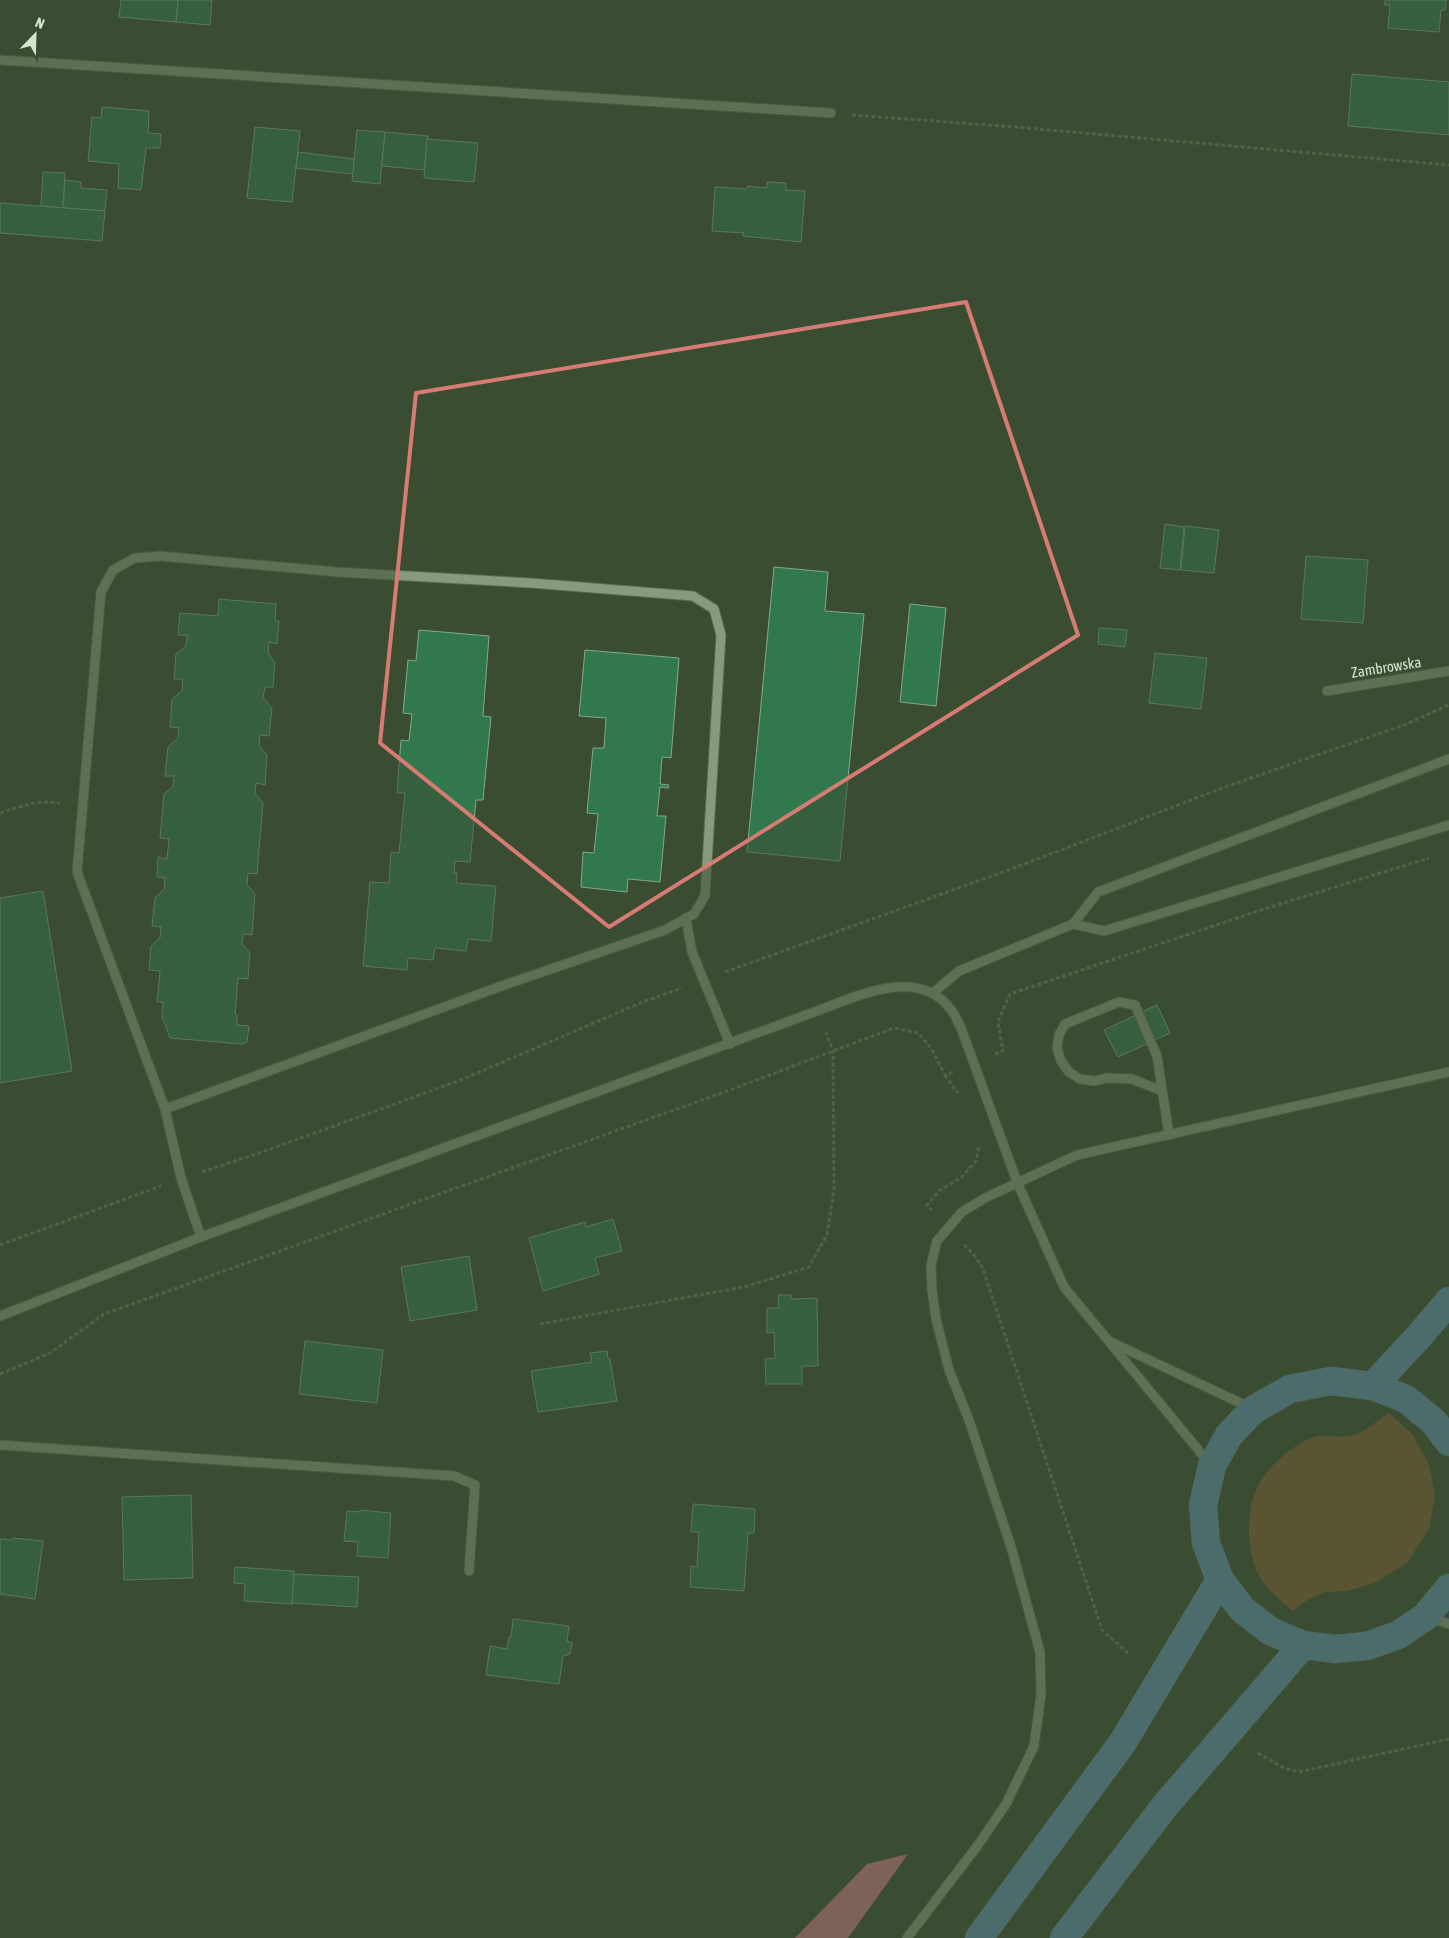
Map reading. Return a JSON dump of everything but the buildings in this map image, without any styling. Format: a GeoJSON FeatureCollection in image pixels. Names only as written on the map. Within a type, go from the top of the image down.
{"type":"FeatureCollection","features":[{"type":"Feature","properties":{"kind":"main road"},"geometry":{"type":"LineString","coordinates":[[1373,1386],[1449,1301]]}},
{"type":"Feature","properties":{"kind":"main road"},"geometry":{"type":"LineString","coordinates":[[1449,1442],[1434,1422],[1406,1400],[1373,1386],[1331,1381],[1290,1389],[1253,1410],[1229,1436],[1212,1466],[1203,1505],[1206,1543],[1220,1580],[1242,1609],[1270,1631],[1303,1645],[1335,1649],[1367,1646],[1437,1621],[1449,1588]]}},
{"type":"Feature","properties":{"kind":"main road"},"geometry":{"type":"LineString","coordinates":[[979,1938],[1123,1742],[1220,1580]]}},
{"type":"Feature","properties":{"kind":"main road"},"geometry":{"type":"LineString","coordinates":[[1064,1938],[1164,1807],[1303,1645]]}},
{"type":"Feature","properties":{"kind":"street"},"geometry":{"type":"LineString","coordinates":[[0,60],[831,114]]}},
{"type":"Feature","properties":{"kind":"street"},"geometry":{"type":"LineString","coordinates":[[165,1109],[507,984],[666,930],[694,914],[705,896],[721,635],[714,608],[693,596],[531,582],[337,572],[160,556],[135,558],[113,570],[101,592],[76,872],[165,1109],[181,1178],[201,1237]]}},
{"type":"Feature","properties":{"kind":"street","name":"Zambrowska"},"geometry":{"type":"LineString","coordinates":[[1327,691],[1449,671]]}},
{"type":"Feature","properties":{"kind":"street"},"geometry":{"type":"LineString","coordinates":[[933,993],[959,971],[1073,924],[1098,892],[1449,759]]}},
{"type":"Feature","properties":{"kind":"street"},"geometry":{"type":"LineString","coordinates":[[1073,924],[1104,931],[1449,825]]}},
{"type":"Feature","properties":{"kind":"street"},"geometry":{"type":"LineString","coordinates":[[686,918],[692,952],[730,1044]]}},
{"type":"Feature","properties":{"kind":"street"},"geometry":{"type":"LineString","coordinates":[[0,1316],[201,1237],[856,997],[894,986],[914,987],[933,993],[952,1010],[961,1028],[1016,1182],[1064,1286],[1212,1466]]}},
{"type":"Feature","properties":{"kind":"street"},"geometry":{"type":"LineString","coordinates":[[1162,1091],[1132,1079],[1107,1078],[1094,1081],[1080,1079],[1068,1072],[1060,1061],[1057,1048],[1059,1035],[1065,1024],[1119,1002],[1135,1005],[1156,1056],[1162,1091],[1169,1135]]}},
{"type":"Feature","properties":{"kind":"street"},"geometry":{"type":"LineString","coordinates":[[907,1938],[978,1845],[1006,1804],[1034,1746],[1041,1695],[1040,1652],[1017,1568],[969,1420],[949,1370],[936,1319],[931,1265],[937,1241],[962,1212],[1016,1182],[1077,1155],[1449,1072]]}},
{"type":"Feature","properties":{"kind":"street"},"geometry":{"type":"LineString","coordinates":[[1110,1341],[1253,1410]]}},
{"type":"Feature","properties":{"kind":"street"},"geometry":{"type":"LineString","coordinates":[[0,1445],[454,1476],[474,1485],[469,1571]]}},
{"type":"Feature","properties":{"kind":"path"},"geometry":{"type":"LineString","coordinates":[[831,114],[1015,127],[1449,166]]}},
{"type":"Feature","properties":{"kind":"path"},"geometry":{"type":"LineString","coordinates":[[0,813],[25,804],[46,801],[82,806]]}},
{"type":"Feature","properties":{"kind":"path"},"geometry":{"type":"LineString","coordinates":[[946,1075],[1003,1051],[998,1022],[1010,994],[1261,910],[1430,858]]}},
{"type":"Feature","properties":{"kind":"path"},"geometry":{"type":"LineString","coordinates":[[0,1374],[50,1353],[104,1314],[730,1090],[894,1028],[918,1033],[931,1048],[959,1094]]}},
{"type":"Feature","properties":{"kind":"path"},"geometry":{"type":"LineString","coordinates":[[540,1324],[744,1287],[809,1267],[827,1235],[834,1190],[833,1051]]}},
{"type":"Feature","properties":{"kind":"path"},"geometry":{"type":"LineString","coordinates":[[980,1146],[976,1160],[961,1178],[940,1190],[927,1205],[947,1229],[976,1257],[983,1269],[1102,1630],[1128,1654]]}},
{"type":"Feature","properties":{"kind":"path"},"geometry":{"type":"LineString","coordinates":[[1258,1753],[1284,1768],[1299,1772],[1449,1739]]}},
{"type":"Feature","properties":{"kind":"highlighted area"},"geometry":{"type":"Polygon","coordinates":[[[966,302],[1078,635],[609,927],[380,743],[416,393],[966,302]]]}},
{"type":"Feature","properties":{"kind":"shaded area"},"geometry":{"type":"Polygon","coordinates":[[[1389,1413],[1413,1435],[1429,1465],[1435,1496],[1429,1529],[1407,1563],[1374,1583],[1348,1591],[1325,1592],[1307,1600],[1293,1611],[1264,1583],[1257,1572],[1251,1553],[1250,1512],[1259,1484],[1278,1460],[1303,1442],[1320,1436],[1354,1435],[1365,1430],[1389,1413]]]}},
{"type":"Feature","properties":{"kind":"shaded area"},"geometry":{"type":"Polygon","coordinates":[[[908,1854],[848,1938],[795,1938],[867,1864],[908,1854]]]}}]}
